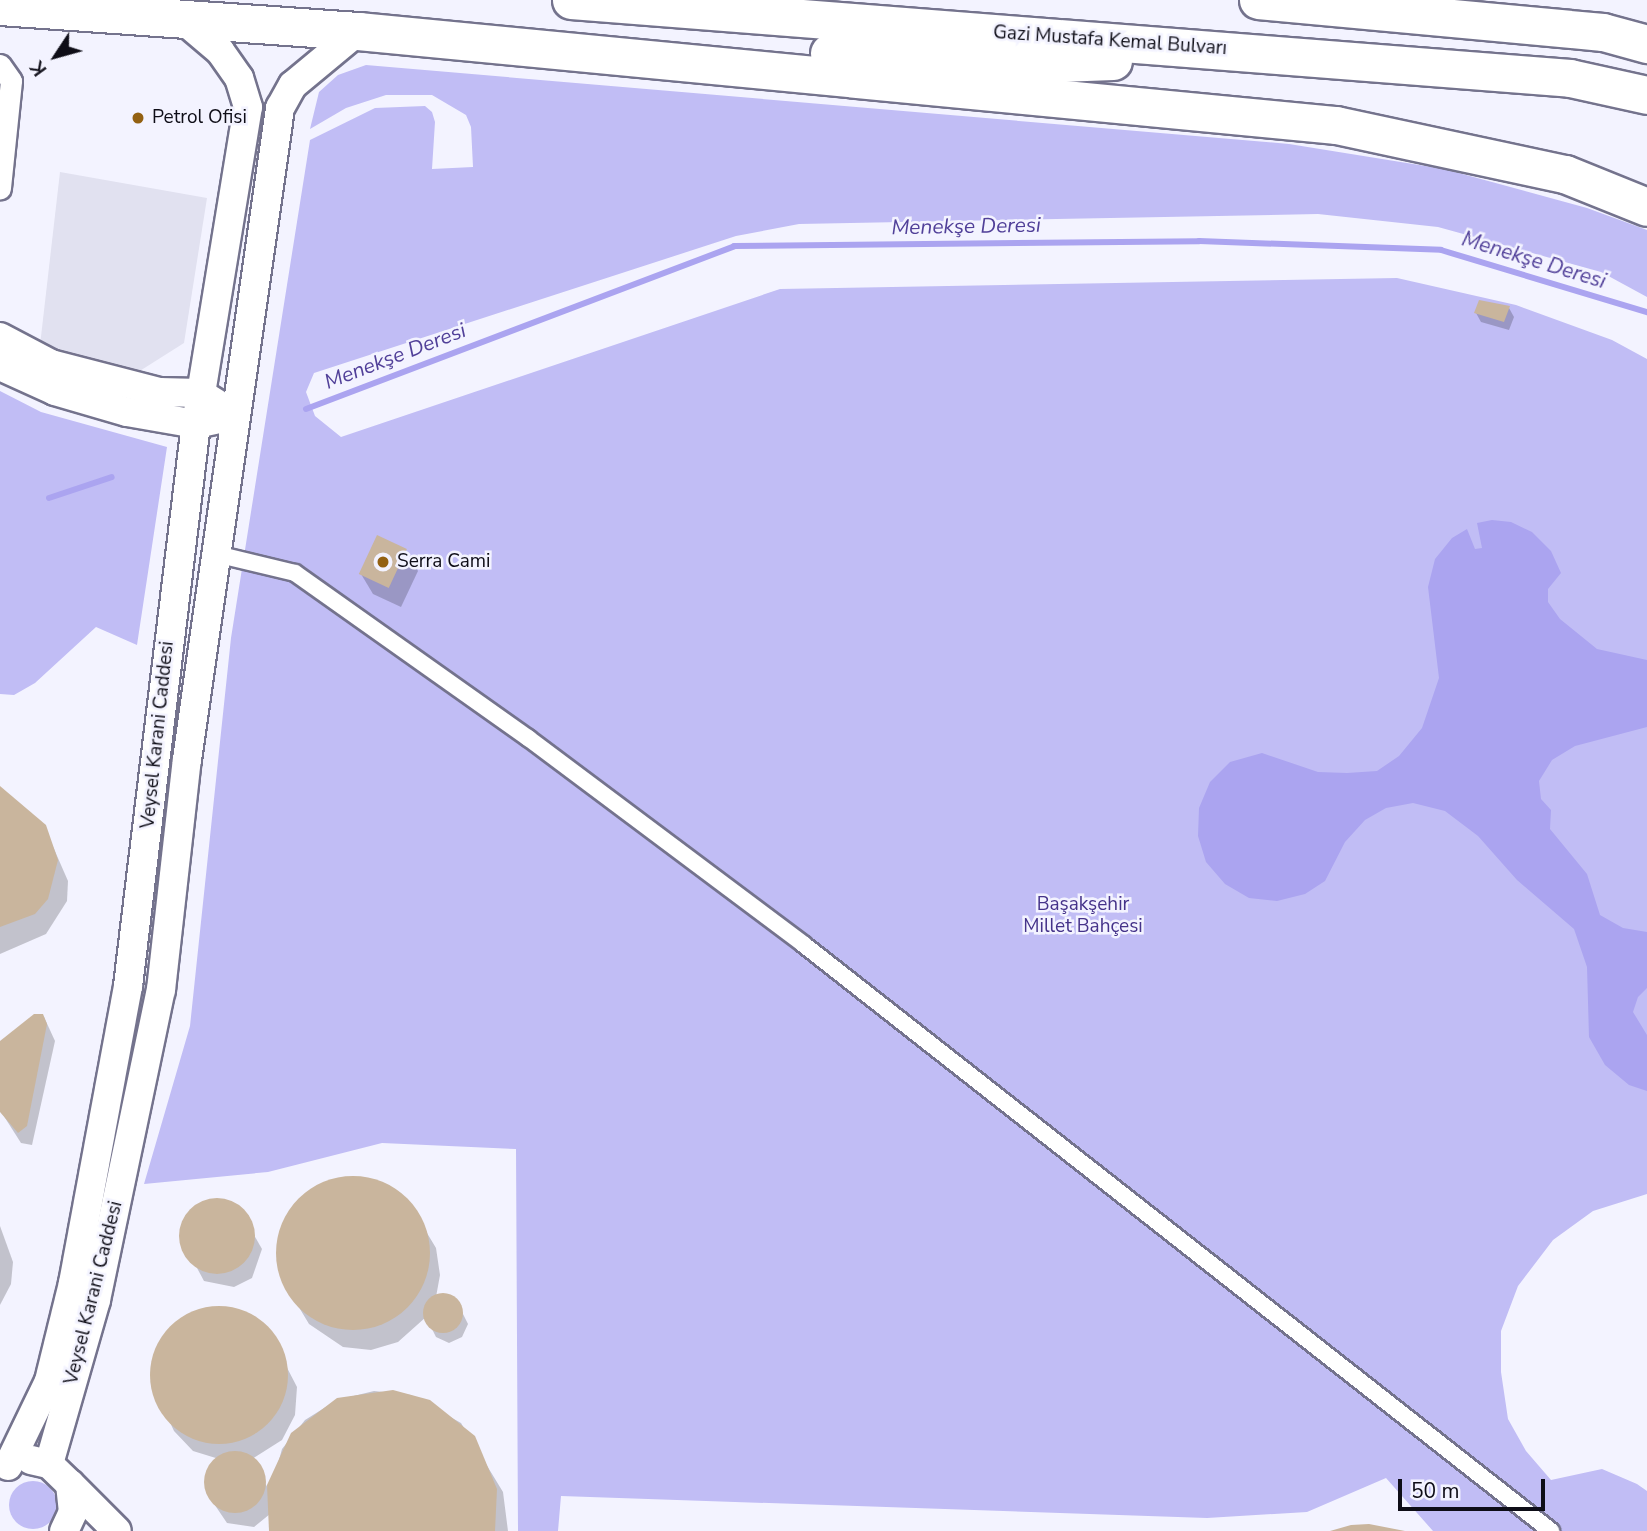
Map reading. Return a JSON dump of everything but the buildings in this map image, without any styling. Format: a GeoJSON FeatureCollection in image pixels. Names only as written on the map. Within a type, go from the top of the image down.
{"type":"FeatureCollection","features":[{"type":"Feature","properties":{"kind":"highway","name":"Gazi Mustafa Kemal Bulvarı"},"geometry":{"type":"LineString","coordinates":[[571,0],[1570,78],[1647,95]]}},
{"type":"Feature","properties":{"kind":"highway"},"geometry":{"type":"LineString","coordinates":[[1258,0],[1603,32],[1647,44]]}},
{"type":"Feature","properties":{"kind":"highway"},"geometry":{"type":"LineString","coordinates":[[0,6],[358,32],[1336,125],[1565,174],[1647,207]]}},
{"type":"Feature","properties":{"kind":"highway"},"geometry":{"type":"LineString","coordinates":[[358,32],[1058,63],[1286,55]]}},
{"type":"Feature","properties":{"kind":"street","name":"Veysel Karani Caddesi"},"geometry":{"type":"LineString","coordinates":[[4,1469],[50,1381],[73,1283],[128,986],[200,393],[248,107],[239,78],[220,51],[181,18]]}},
{"type":"Feature","properties":{"kind":"street","name":"Veysel Karani Caddesi"},"geometry":{"type":"LineString","coordinates":[[49,1464],[96,1300],[161,990],[216,554],[279,108],[293,85],[358,32]]}},
{"type":"Feature","properties":{"kind":"street"},"geometry":{"type":"LineString","coordinates":[[0,65],[11,81],[0,188]]}},
{"type":"Feature","properties":{"kind":"street"},"geometry":{"type":"LineString","coordinates":[[0,337],[51,364],[159,392],[200,393],[236,416]]}},
{"type":"Feature","properties":{"kind":"street"},"geometry":{"type":"LineString","coordinates":[[0,366],[55,391],[127,412],[196,424],[236,416]]}},
{"type":"Feature","properties":{"kind":"street"},"geometry":{"type":"LineString","coordinates":[[216,554],[295,573],[528,738],[803,944],[1551,1531]]}},
{"type":"Feature","properties":{"kind":"street"},"geometry":{"type":"LineString","coordinates":[[4,1469],[36,1460],[49,1464],[117,1531]]}},
{"type":"Feature","properties":{"kind":"street"},"geometry":{"type":"LineString","coordinates":[[64,1531],[73,1512],[70,1484]]}},
{"type":"Feature","properties":{"kind":"shaded area"},"geometry":{"type":"Polygon","coordinates":[[[60,172],[207,198],[184,343],[135,374],[39,354],[60,172]]]}},
{"type":"Feature","properties":{"kind":"shaded area"},"geometry":{"type":"Polygon","coordinates":[[[1492,520],[1511,522],[1532,532],[1551,551],[1561,573],[1548,589],[1548,602],[1560,619],[1597,649],[1647,660],[1647,727],[1575,746],[1552,760],[1539,781],[1541,799],[1551,810],[1550,829],[1587,874],[1600,915],[1623,928],[1647,932],[1647,988],[1638,997],[1633,1012],[1647,1035],[1647,1091],[1629,1085],[1605,1065],[1589,1037],[1587,967],[1574,929],[1517,880],[1478,836],[1445,811],[1413,803],[1386,808],[1365,820],[1345,842],[1325,881],[1305,894],[1277,901],[1249,898],[1225,884],[1206,862],[1198,836],[1199,808],[1210,782],[1230,762],[1262,753],[1318,772],[1347,773],[1377,771],[1399,756],[1422,728],[1439,678],[1428,587],[1435,559],[1452,538],[1467,529],[1475,549],[1482,548],[1477,523],[1492,520]]]}},
{"type":"Feature","properties":{"kind":"green space","name":"Başakşehir Millet Bahçesi"},"geometry":{"type":"Polygon","coordinates":[[[366,65],[1289,144],[1444,169],[1587,208],[1647,230],[1647,297],[1601,272],[1438,227],[1318,214],[799,224],[736,236],[314,373],[306,392],[315,416],[341,437],[780,289],[1397,278],[1516,305],[1612,340],[1647,359],[1647,1194],[1593,1211],[1553,1240],[1518,1286],[1501,1331],[1501,1372],[1508,1419],[1526,1451],[1551,1480],[1602,1469],[1637,1484],[1647,1491],[1647,1531],[1433,1531],[1386,1478],[1307,1512],[1207,1518],[561,1496],[558,1531],[518,1531],[516,1149],[382,1143],[268,1172],[144,1184],[190,1026],[231,638],[310,140],[375,108],[425,106],[432,112],[435,122],[432,169],[473,167],[471,127],[466,115],[432,95],[386,95],[346,108],[310,129],[319,92],[338,75],[366,65]]]}},
{"type":"Feature","properties":{"kind":"green space"},"geometry":{"type":"Polygon","coordinates":[[[0,391],[41,412],[167,447],[137,645],[96,627],[35,683],[14,695],[0,694],[0,391]]]}},
{"type":"Feature","properties":{"kind":"green space"},"geometry":{"type":"Polygon","coordinates":[[[33,1481],[50,1488],[57,1505],[50,1522],[33,1529],[16,1522],[9,1505],[16,1488],[33,1481]]]}},
{"type":"Feature","properties":{"kind":"waterway","name":"Menekşe Deresi"},"geometry":{"type":"LineString","coordinates":[[306,409],[734,246],[1199,241],[1441,250],[1647,312]]}},
{"type":"Feature","properties":{"kind":"waterway","name":"Menekşe Deresi"},"geometry":{"type":"LineString","coordinates":[[49,498],[112,477]]}},
{"type":"Feature","properties":{"kind":"place","name":"Petrol Ofisi"},"geometry":{"type":"Point","coordinates":[138,118]}},
{"type":"Feature","properties":{"kind":"place","name":"Serra Cami"},"geometry":{"type":"Point","coordinates":[383,562]}}]}
